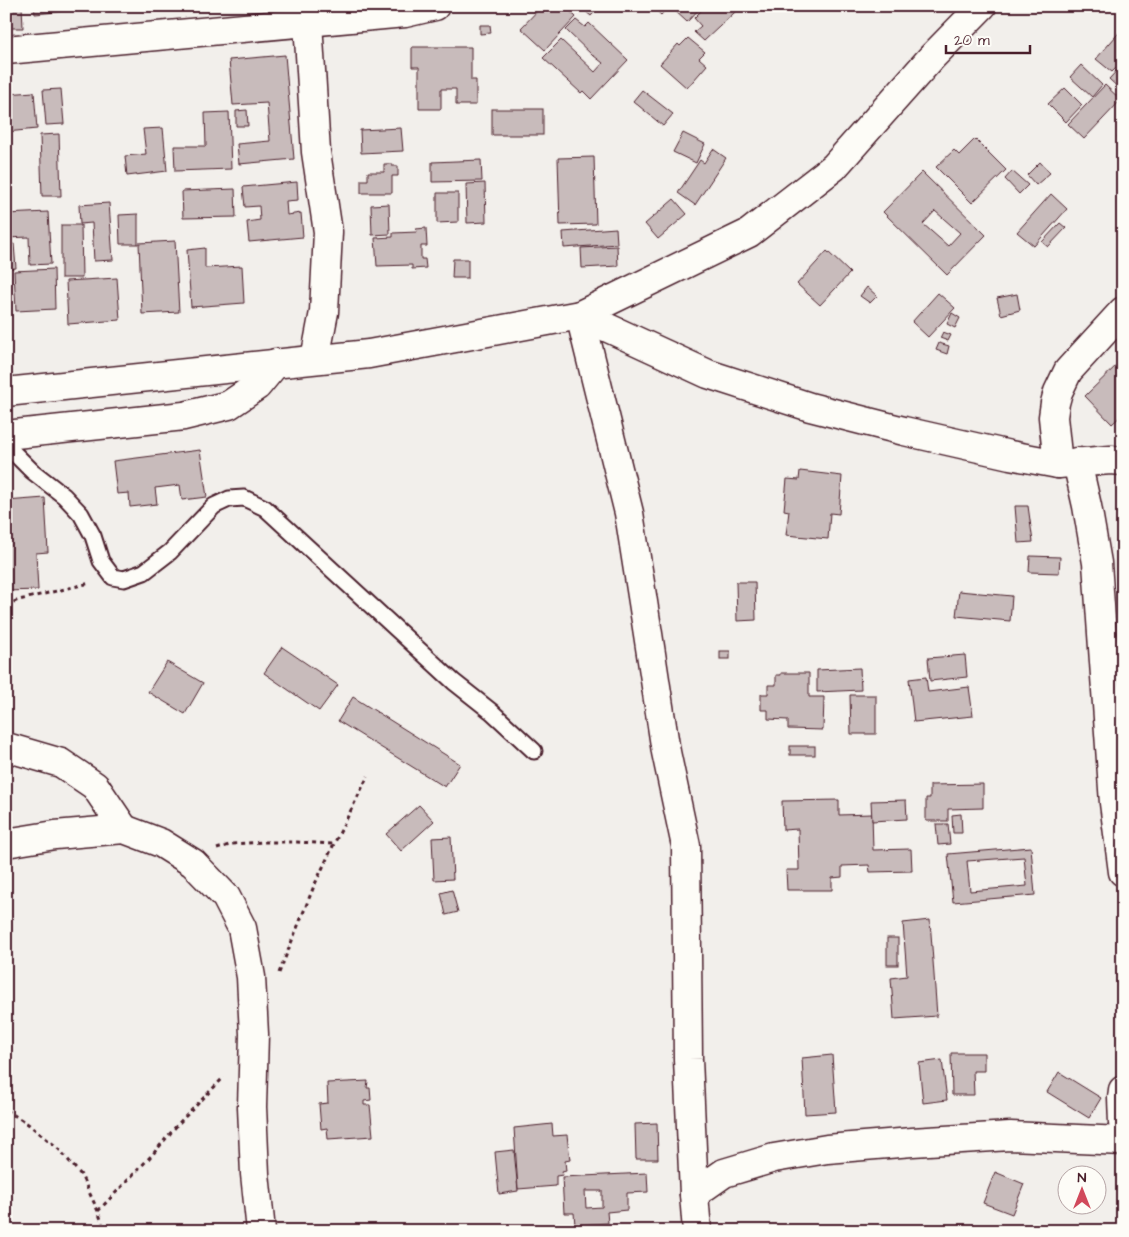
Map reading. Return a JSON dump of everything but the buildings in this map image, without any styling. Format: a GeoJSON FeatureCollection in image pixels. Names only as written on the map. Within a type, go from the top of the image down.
{"type":"FeatureCollection","features":[{"type":"Feature","properties":{"kind":"street"},"geometry":{"type":"LineString","coordinates":[[6,50],[405,13],[435,6]]}},
{"type":"Feature","properties":{"kind":"street"},"geometry":{"type":"LineString","coordinates":[[6,392],[369,354],[580,315],[749,233],[834,167],[932,57],[982,6]]}},
{"type":"Feature","properties":{"kind":"street"},"geometry":{"type":"LineString","coordinates":[[308,22],[316,152],[328,232],[324,312],[315,359]]}},
{"type":"Feature","properties":{"kind":"street"},"geometry":{"type":"LineString","coordinates":[[1123,311],[1068,371],[1054,403],[1053,417],[1068,463],[1087,506],[1097,563],[1114,803],[1123,872]]}},
{"type":"Feature","properties":{"kind":"street"},"geometry":{"type":"LineString","coordinates":[[580,315],[708,374],[810,407],[1010,455],[1068,463],[1123,461]]}},
{"type":"Feature","properties":{"kind":"street"},"geometry":{"type":"LineString","coordinates":[[580,315],[629,513],[666,752],[686,846],[688,1059],[697,1231]]}},
{"type":"Feature","properties":{"kind":"street"},"geometry":{"type":"LineString","coordinates":[[6,435],[184,416],[229,405],[257,386],[276,363]]}},
{"type":"Feature","properties":{"kind":"street"},"geometry":{"type":"LineString","coordinates":[[6,746],[61,763],[95,786],[124,829]]}},
{"type":"Feature","properties":{"kind":"street"},"geometry":{"type":"LineString","coordinates":[[6,843],[55,835],[124,829],[161,843],[193,863],[226,897],[242,928],[251,977],[254,1048],[252,1107],[260,1231]]}},
{"type":"Feature","properties":{"kind":"street"},"geometry":{"type":"LineString","coordinates":[[1123,1090],[1123,1124]]}},
{"type":"Feature","properties":{"kind":"street"},"geometry":{"type":"LineString","coordinates":[[694,1194],[724,1173],[774,1158],[827,1149],[1010,1136],[1123,1141]]}},
{"type":"Feature","properties":{"kind":"lane"},"geometry":{"type":"LineString","coordinates":[[6,445],[32,471],[64,496],[81,514],[93,536],[101,561],[113,577],[124,579],[144,572],[170,552],[214,506],[229,499],[244,498],[265,508],[454,682],[492,712],[534,751]]}},
{"type":"Feature","properties":{"kind":"path"},"geometry":{"type":"LineString","coordinates":[[6,605],[19,600],[113,577]]}},
{"type":"Feature","properties":{"kind":"path"},"geometry":{"type":"LineString","coordinates":[[278,976],[314,886],[368,776]]}},
{"type":"Feature","properties":{"kind":"path"},"geometry":{"type":"LineString","coordinates":[[193,863],[209,851],[232,844],[297,842],[334,844]]}},
{"type":"Feature","properties":{"kind":"path"},"geometry":{"type":"LineString","coordinates":[[98,1211],[153,1154],[178,1124],[254,1048]]}},
{"type":"Feature","properties":{"kind":"path"},"geometry":{"type":"LineString","coordinates":[[6,1110],[28,1124],[58,1148],[81,1175],[105,1231]]}}]}
